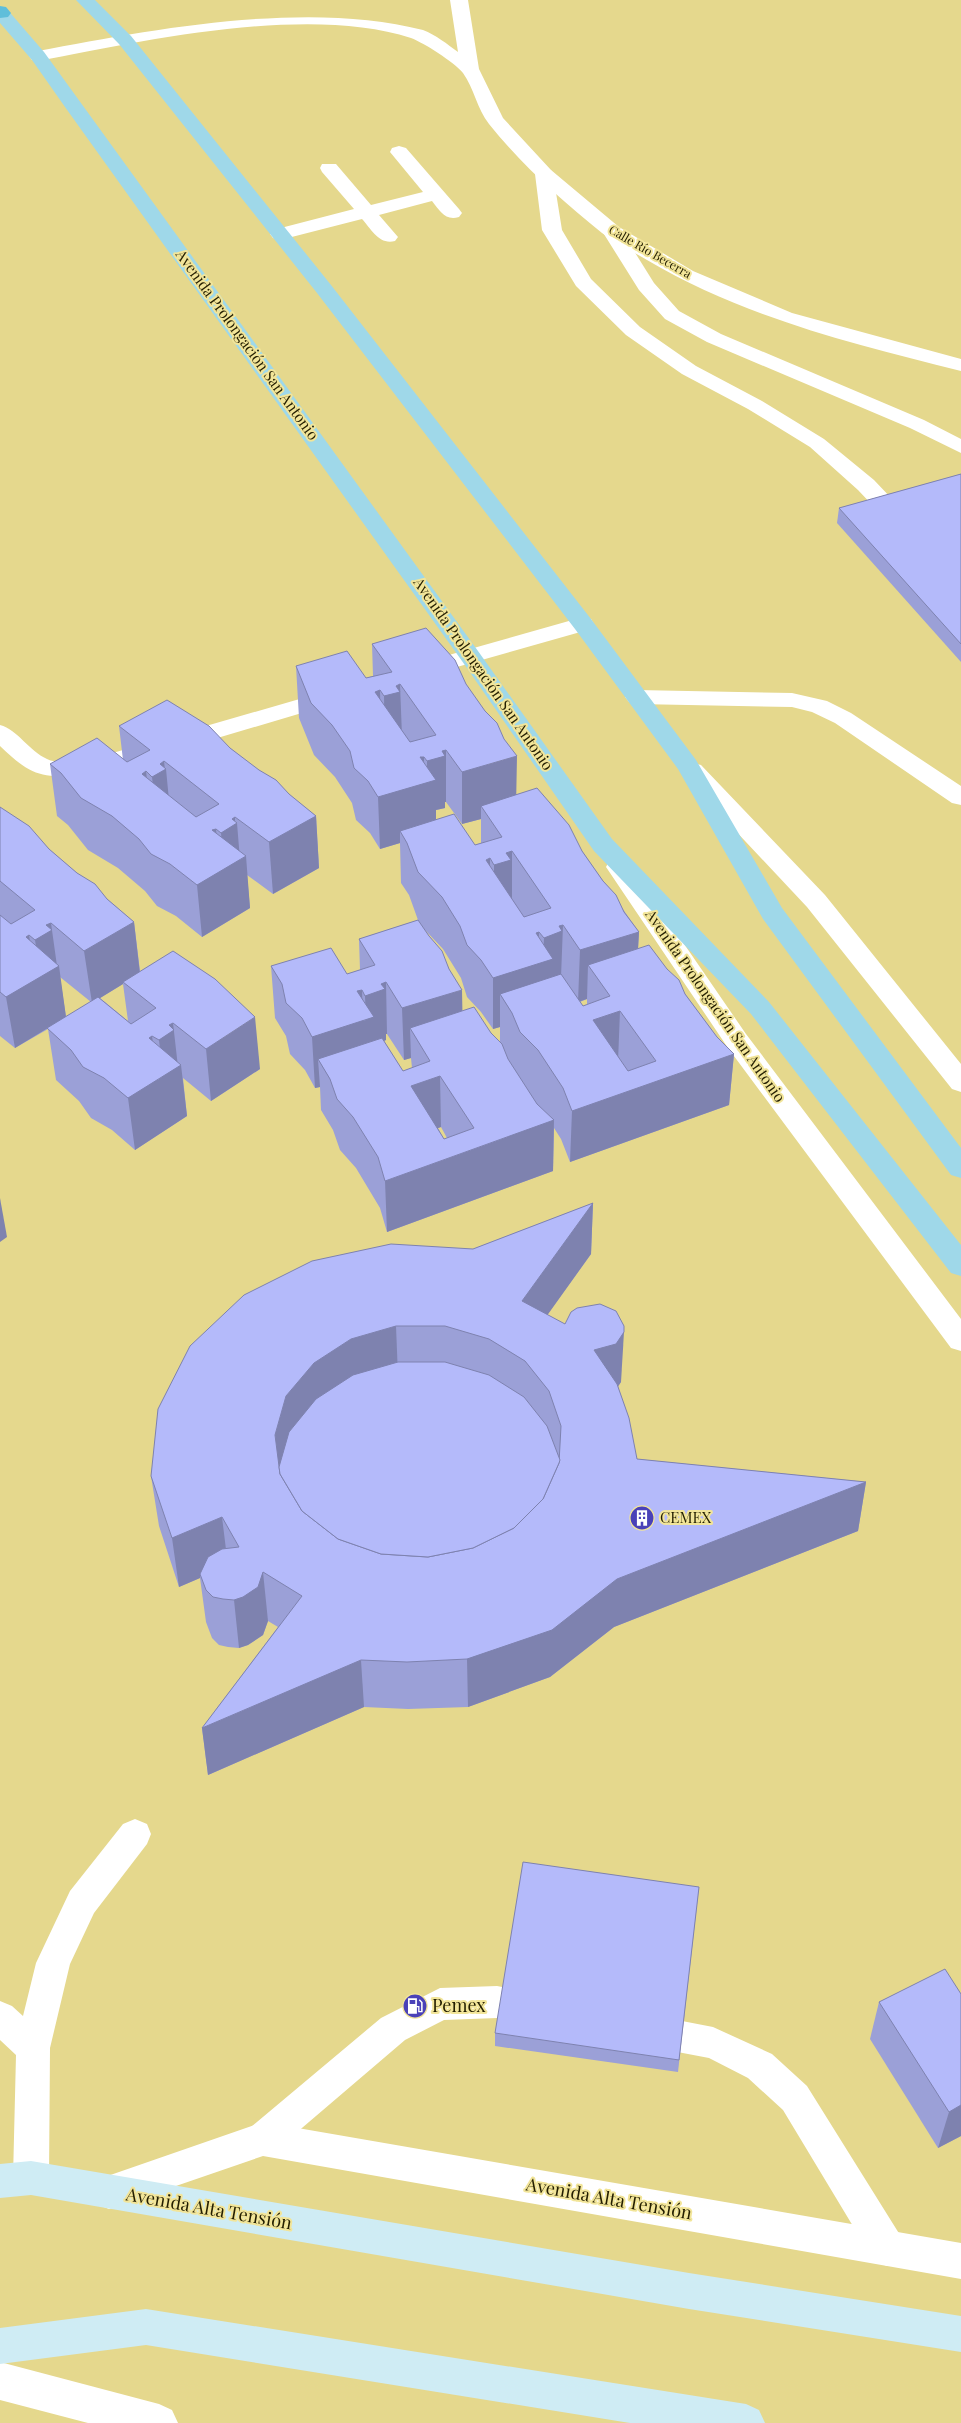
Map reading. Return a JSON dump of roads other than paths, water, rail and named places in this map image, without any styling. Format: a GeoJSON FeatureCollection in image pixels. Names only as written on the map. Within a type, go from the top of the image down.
{"type":"FeatureCollection","features":[{"type":"Feature","properties":{"kind":"main road"},"geometry":{"type":"LineString","coordinates":[[85,0],[126,40],[280,234],[583,624],[688,766],[772,913],[961,1168]]}},
{"type":"Feature","properties":{"kind":"main road","name":"Avenida Prolongación San Antonio"},"geometry":{"type":"LineString","coordinates":[[1,12],[38,56],[470,656],[603,845]]}},
{"type":"Feature","properties":{"kind":"main road"},"geometry":{"type":"LineString","coordinates":[[603,845],[760,1008],[961,1265]]}},
{"type":"Feature","properties":{"kind":"main road"},"geometry":{"type":"LineString","coordinates":[[16,2180],[109,2192]]}},
{"type":"Feature","properties":{"kind":"main road","name":"Avenida Alta Tensión"},"geometry":{"type":"LineString","coordinates":[[109,2192],[689,2291],[961,2334]]}},
{"type":"Feature","properties":{"kind":"main road"},"geometry":{"type":"LineString","coordinates":[[0,2346],[146,2326],[746,2423]]}},
{"type":"Feature","properties":{"kind":"street","name":"Calle Río Becerra"},"geometry":{"type":"LineString","coordinates":[[459,0],[470,69],[495,120],[544,174],[612,232],[686,275],[785,318],[961,365]]}},
{"type":"Feature","properties":{"kind":"street"},"geometry":{"type":"LineString","coordinates":[[249,18],[279,4]]}},
{"type":"Feature","properties":{"kind":"street"},"geometry":{"type":"LineString","coordinates":[[38,56],[249,18],[332,18],[396,28],[433,42],[470,69]]}},
{"type":"Feature","properties":{"kind":"street"},"geometry":{"type":"LineString","coordinates":[[399,152],[434,195],[452,212]]}},
{"type":"Feature","properties":{"kind":"street"},"geometry":{"type":"LineString","coordinates":[[329,168],[388,237]]}},
{"type":"Feature","properties":{"kind":"street"},"geometry":{"type":"LineString","coordinates":[[544,174],[552,230],[582,282],[633,332],[690,370],[754,404],[816,442],[866,485],[913,535]]}},
{"type":"Feature","properties":{"kind":"street"},"geometry":{"type":"LineString","coordinates":[[280,234],[434,195]]}},
{"type":"Feature","properties":{"kind":"street"},"geometry":{"type":"LineString","coordinates":[[612,232],[646,286],[672,315],[714,338],[917,424],[961,447]]}},
{"type":"Feature","properties":{"kind":"street"},"geometry":{"type":"LineString","coordinates":[[397,678],[583,624]]}},
{"type":"Feature","properties":{"kind":"street"},"geometry":{"type":"LineString","coordinates":[[0,733],[20,752],[43,768],[86,769],[351,691]]}},
{"type":"Feature","properties":{"kind":"street"},"geometry":{"type":"LineString","coordinates":[[637,697],[792,700],[819,706],[843,718],[961,797]]}},
{"type":"Feature","properties":{"kind":"street"},"geometry":{"type":"LineString","coordinates":[[688,766],[816,901],[961,1082]]}},
{"type":"Feature","properties":{"kind":"street","name":"Avenida Prolongación San Antonio"},"geometry":{"type":"LineString","coordinates":[[603,845],[737,1042],[961,1340]]}},
{"type":"Feature","properties":{"kind":"street"},"geometry":{"type":"LineString","coordinates":[[16,2180],[33,2048],[54,1962],[82,1902],[135,1834]]}},
{"type":"Feature","properties":{"kind":"street"},"geometry":{"type":"LineString","coordinates":[[264,2139],[393,2029],[440,2004],[497,2002],[572,2016]]}},
{"type":"Feature","properties":{"kind":"street"},"geometry":{"type":"LineString","coordinates":[[0,2017],[33,2048]]}},
{"type":"Feature","properties":{"kind":"street"},"geometry":{"type":"LineString","coordinates":[[619,2025],[713,2043],[760,2066],[795,2098],[887,2248]]}},
{"type":"Feature","properties":{"kind":"street","name":"Avenida Alta Tensión"},"geometry":{"type":"LineString","coordinates":[[109,2192],[264,2139],[961,2261]]}},
{"type":"Feature","properties":{"kind":"street"},"geometry":{"type":"LineString","coordinates":[[0,2381],[159,2423]]}},
{"type":"Feature","properties":{"kind":"place","name":"CEMEX"},"geometry":{"type":"Point","coordinates":[642,1518]}},
{"type":"Feature","properties":{"kind":"place","name":"Pemex"},"geometry":{"type":"Point","coordinates":[415,2006]}}]}
